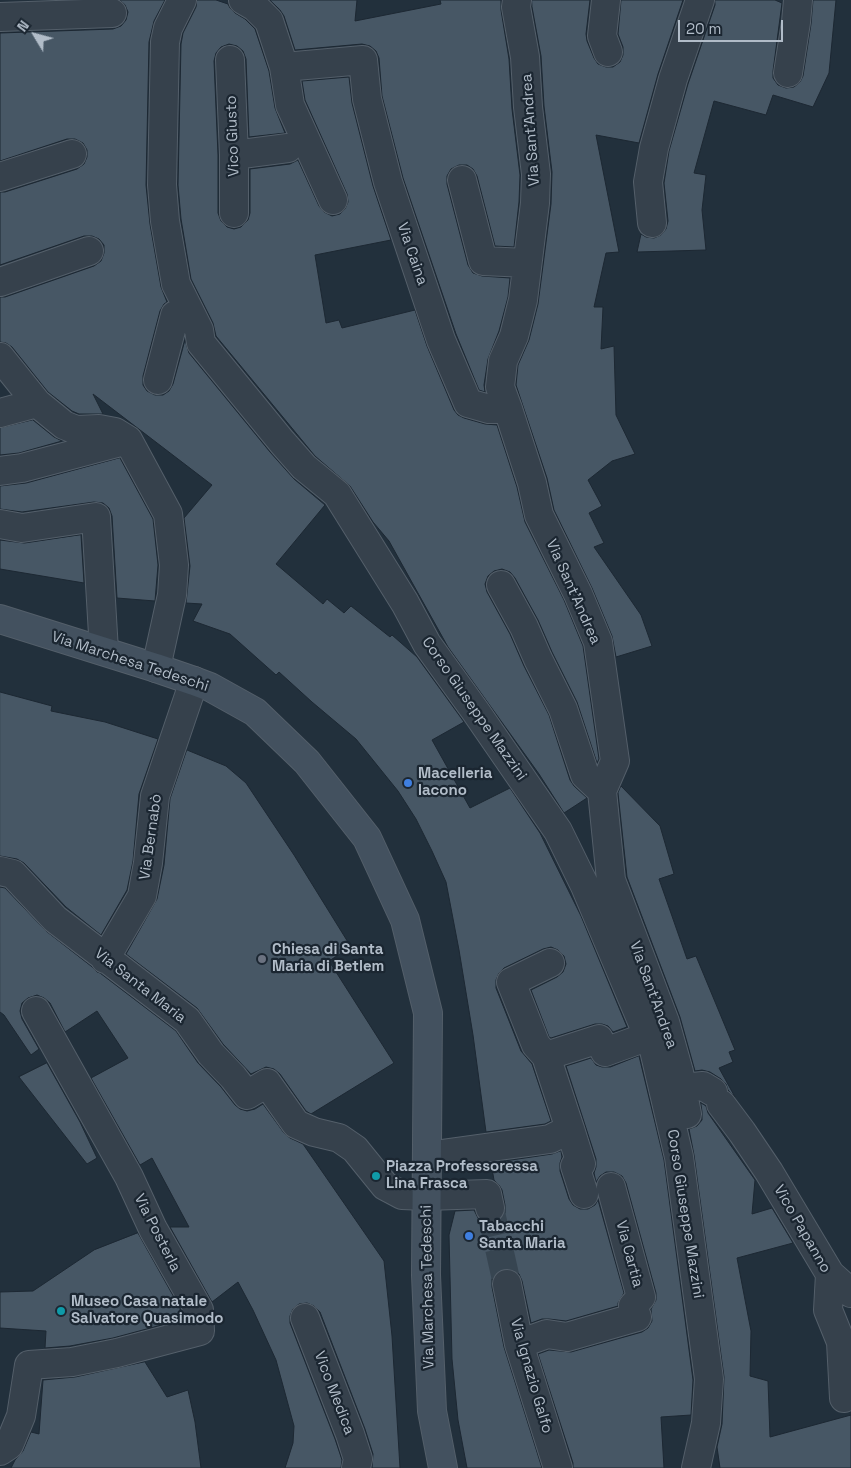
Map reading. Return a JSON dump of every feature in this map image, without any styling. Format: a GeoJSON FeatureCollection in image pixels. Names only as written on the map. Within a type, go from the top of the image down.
{"type":"FeatureCollection","features":[{"type":"Feature","properties":{"kind":"street","name":"Corso Giuseppe Mazzini"},"geometry":{"type":"LineString","coordinates":[[182,0],[168,28],[165,42],[162,185],[165,221],[176,284],[199,330],[201,343],[287,449],[304,467],[337,494],[405,603],[427,644],[558,831],[585,886],[654,1050],[679,1157],[709,1379],[706,1422],[696,1468]]}},
{"type":"Feature","properties":{"kind":"street"},"geometry":{"type":"LineString","coordinates":[[243,0],[255,7],[269,21],[284,67],[290,105],[333,200]]}},
{"type":"Feature","properties":{"kind":"street","name":"Via Sant'Andrea"},"geometry":{"type":"LineString","coordinates":[[517,0],[516,7],[525,57],[528,107],[536,174],[535,203],[523,300],[514,336],[504,361],[500,387],[532,483],[539,515],[578,594],[598,642],[614,761],[602,791],[611,880],[665,1022],[679,1072],[693,1146],[695,1174],[686,1208]]}},
{"type":"Feature","properties":{"kind":"street"},"geometry":{"type":"LineString","coordinates":[[606,0],[602,36],[608,52]]}},
{"type":"Feature","properties":{"kind":"street"},"geometry":{"type":"LineString","coordinates":[[652,223],[648,182],[654,148],[673,79],[700,0]]}},
{"type":"Feature","properties":{"kind":"street"},"geometry":{"type":"LineString","coordinates":[[788,73],[798,0]]}},
{"type":"Feature","properties":{"kind":"street"},"geometry":{"type":"LineString","coordinates":[[0,17],[112,13]]}},
{"type":"Feature","properties":{"kind":"street","name":"Vico Giusto"},"geometry":{"type":"LineString","coordinates":[[230,60],[234,154],[234,213]]}},
{"type":"Feature","properties":{"kind":"street","name":"Via Caina"},"geometry":{"type":"LineString","coordinates":[[284,67],[363,60],[366,99],[388,182],[442,340],[468,404],[489,409],[508,409]]}},
{"type":"Feature","properties":{"kind":"street"},"geometry":{"type":"LineString","coordinates":[[234,154],[288,148]]}},
{"type":"Feature","properties":{"kind":"street"},"geometry":{"type":"LineString","coordinates":[[0,177],[72,154]]}},
{"type":"Feature","properties":{"kind":"street"},"geometry":{"type":"LineString","coordinates":[[462,180],[483,262],[527,263]]}},
{"type":"Feature","properties":{"kind":"street"},"geometry":{"type":"LineString","coordinates":[[0,282],[89,251]]}},
{"type":"Feature","properties":{"kind":"street"},"geometry":{"type":"LineString","coordinates":[[158,380],[175,315]]}},
{"type":"Feature","properties":{"kind":"street"},"geometry":{"type":"LineString","coordinates":[[0,357],[37,403],[64,425],[76,430],[99,429],[115,432],[128,440],[168,514],[174,565],[172,595],[156,668]]}},
{"type":"Feature","properties":{"kind":"street"},"geometry":{"type":"LineString","coordinates":[[0,413],[37,403]]}},
{"type":"Feature","properties":{"kind":"street"},"geometry":{"type":"LineString","coordinates":[[0,471],[22,468],[128,440]]}},
{"type":"Feature","properties":{"kind":"street"},"geometry":{"type":"LineString","coordinates":[[0,524],[22,528],[96,517],[104,651]]}},
{"type":"Feature","properties":{"kind":"street"},"geometry":{"type":"LineString","coordinates":[[500,585],[524,627],[563,709],[585,775],[602,791]]}},
{"type":"Feature","properties":{"kind":"street","name":"Via Marchesa Tedeschi"},"geometry":{"type":"LineString","coordinates":[[0,619],[194,681],[210,687],[255,712],[307,762],[367,838],[405,920],[428,1013],[426,1276],[432,1411],[443,1468]]}},
{"type":"Feature","properties":{"kind":"street","name":"Via Bernabò"},"geometry":{"type":"LineString","coordinates":[[105,959],[142,896],[148,863],[155,796],[194,681]]}},
{"type":"Feature","properties":{"kind":"street","name":"Via Santa Maria"},"geometry":{"type":"LineString","coordinates":[[6,873],[55,919],[187,1020],[211,1054],[247,1095],[267,1083],[296,1124],[314,1132],[339,1138],[355,1149],[385,1186],[402,1195],[426,1196]]}},
{"type":"Feature","properties":{"kind":"street"},"geometry":{"type":"LineString","coordinates":[[550,963],[511,982],[536,1045],[546,1056],[581,1164],[575,1166],[584,1194]]}},
{"type":"Feature","properties":{"kind":"street","name":"Via Posterla"},"geometry":{"type":"LineString","coordinates":[[0,1451],[9,1445],[21,1416],[29,1365],[72,1362],[118,1353],[200,1331],[199,1310],[153,1229],[129,1177],[36,1011]]}},
{"type":"Feature","properties":{"kind":"street"},"geometry":{"type":"LineString","coordinates":[[546,1056],[599,1039],[605,1052],[649,1036]]}},
{"type":"Feature","properties":{"kind":"street","name":"Vico Papanno"},"geometry":{"type":"LineString","coordinates":[[682,1088],[703,1086],[717,1098],[769,1172],[830,1274],[828,1310],[841,1342],[844,1398]]}},
{"type":"Feature","properties":{"kind":"street"},"geometry":{"type":"LineString","coordinates":[[427,1156],[550,1139],[570,1129]]}},
{"type":"Feature","properties":{"kind":"street","name":"Via Cartia"},"geometry":{"type":"LineString","coordinates":[[519,1344],[546,1334],[567,1337],[637,1317],[633,1306],[641,1297],[611,1187]]}},
{"type":"Feature","properties":{"kind":"street"},"geometry":{"type":"LineString","coordinates":[[426,1196],[486,1194],[490,1208]]}},
{"type":"Feature","properties":{"kind":"street"},"geometry":{"type":"LineString","coordinates":[[830,1274],[851,1293]]}},
{"type":"Feature","properties":{"kind":"street","name":"Via Ignazio Galfo"},"geometry":{"type":"LineString","coordinates":[[507,1284],[519,1344],[558,1468]]}},
{"type":"Feature","properties":{"kind":"street","name":"Vico Medica"},"geometry":{"type":"LineString","coordinates":[[305,1318],[350,1434],[358,1459],[356,1468]]}},
{"type":"Feature","properties":{"kind":"building"},"geometry":{"type":"Polygon","coordinates":[[[120,0],[165,0],[154,21],[149,42],[146,185],[150,224],[161,287],[167,302],[160,311],[143,376],[143,385],[147,391],[155,395],[163,395],[169,391],[173,384],[185,340],[189,353],[270,452],[294,479],[325,505],[276,564],[323,604],[327,599],[344,613],[351,606],[390,637],[392,635],[417,657],[464,722],[432,740],[470,808],[510,788],[540,833],[581,916],[627,1027],[613,1032],[608,1026],[595,1024],[551,1038],[549,1037],[531,990],[563,972],[566,964],[564,956],[558,950],[551,947],[504,968],[499,973],[496,980],[496,988],[521,1051],[532,1064],[551,1121],[545,1124],[486,1132],[473,1035],[446,882],[416,819],[398,791],[356,739],[279,672],[276,675],[230,634],[193,621],[202,604],[186,603],[190,566],[184,518],[212,485],[93,394],[103,414],[79,414],[72,411],[48,392],[12,347],[0,342],[0,297],[5,297],[94,266],[101,261],[104,245],[99,239],[92,236],[84,236],[0,265],[0,192],[77,169],[84,164],[87,150],[83,143],[75,139],[67,139],[0,161],[0,33],[113,29],[121,26],[126,20],[128,12],[120,0]]]}},
{"type":"Feature","properties":{"kind":"building"},"geometry":{"type":"Polygon","coordinates":[[[197,0],[216,0],[228,4],[235,13],[245,19],[255,29],[269,71],[275,108],[285,133],[249,137],[246,59],[243,51],[237,46],[229,44],[221,47],[216,53],[214,61],[218,155],[218,213],[221,221],[227,227],[234,229],[241,227],[248,220],[250,213],[250,169],[290,164],[298,160],[319,206],[324,212],[332,216],[340,214],[345,209],[348,202],[347,194],[305,100],[302,81],[349,77],[352,103],[373,186],[391,240],[315,255],[326,323],[339,320],[342,328],[415,310],[427,346],[454,410],[464,418],[485,424],[497,425],[517,487],[525,522],[564,600],[583,646],[599,759],[597,763],[577,702],[538,620],[515,578],[510,572],[502,569],[494,571],[488,576],[485,584],[487,592],[510,634],[549,715],[570,780],[587,798],[564,813],[539,774],[448,647],[389,541],[373,522],[350,486],[315,456],[216,336],[213,323],[191,279],[181,219],[178,185],[181,44],[183,33],[196,7],[197,0]]]}},
{"type":"Feature","properties":{"kind":"building"},"geometry":{"type":"Polygon","coordinates":[[[270,0],[357,0],[355,21],[441,4],[440,0],[501,0],[509,59],[512,109],[520,175],[514,247],[495,246],[477,176],[473,169],[467,165],[459,165],[451,169],[447,176],[447,184],[468,265],[473,273],[482,276],[510,278],[508,297],[499,331],[488,359],[484,385],[485,392],[479,390],[456,334],[403,178],[382,96],[379,58],[376,51],[370,46],[362,44],[295,50],[284,16],[270,0]]]}},
{"type":"Feature","properties":{"kind":"building"},"geometry":{"type":"Polygon","coordinates":[[[532,0],[590,0],[586,34],[587,41],[598,64],[613,67],[620,62],[623,55],[623,47],[618,34],[621,0],[683,0],[658,74],[639,143],[596,135],[619,252],[606,253],[594,307],[603,307],[601,349],[614,346],[616,415],[635,454],[612,461],[588,480],[602,506],[589,513],[604,543],[594,547],[641,615],[652,646],[616,657],[612,636],[592,588],[554,510],[547,478],[516,385],[518,365],[529,340],[538,304],[551,204],[552,172],[544,106],[541,56],[532,0]]]}},
{"type":"Feature","properties":{"kind":"building"},"geometry":{"type":"Polygon","coordinates":[[[715,0],[775,0],[782,3],[773,78],[778,85],[786,88],[794,87],[803,76],[813,0],[836,0],[829,73],[813,107],[773,95],[766,115],[714,101],[694,173],[706,175],[702,210],[706,250],[637,252],[641,234],[654,238],[661,235],[666,229],[668,221],[664,183],[669,151],[715,0]]]}},
{"type":"Feature","properties":{"kind":"building"},"geometry":{"type":"Polygon","coordinates":[[[33,420],[62,441],[19,453],[0,455],[0,428],[33,420]]]}},
{"type":"Feature","properties":{"kind":"building"},"geometry":{"type":"Polygon","coordinates":[[[120,458],[153,519],[158,565],[155,601],[117,598],[112,516],[109,508],[103,503],[94,502],[22,512],[0,509],[0,486],[26,483],[120,458]]]}},
{"type":"Feature","properties":{"kind":"building"},"geometry":{"type":"Polygon","coordinates":[[[81,535],[84,583],[0,569],[0,540],[24,543],[81,535]]]}},
{"type":"Feature","properties":{"kind":"building"},"geometry":{"type":"Polygon","coordinates":[[[0,692],[52,706],[51,711],[105,722],[158,739],[139,794],[133,861],[127,890],[101,935],[66,907],[24,863],[17,859],[0,856],[0,692]]]}},
{"type":"Feature","properties":{"kind":"building","name":"Chiesa di Santa Maria di Betlem"},"geometry":{"type":"Polygon","coordinates":[[[187,750],[226,766],[246,783],[294,855],[351,947],[329,961],[394,1063],[311,1114],[306,1111],[280,1074],[274,1069],[266,1067],[251,1074],[223,1044],[197,1008],[126,954],[157,899],[164,865],[170,799],[187,750]]]}},
{"type":"Feature","properties":{"kind":"building"},"geometry":{"type":"Polygon","coordinates":[[[621,786],[660,826],[674,874],[659,879],[687,959],[696,956],[735,1050],[729,1052],[733,1062],[719,1068],[735,1097],[721,1079],[710,1072],[695,1071],[680,1017],[627,877],[618,793],[621,786]]]}},
{"type":"Feature","properties":{"kind":"building"},"geometry":{"type":"Polygon","coordinates":[[[0,887],[5,888],[46,931],[176,1031],[198,1063],[235,1105],[247,1111],[263,1104],[284,1133],[303,1144],[384,1261],[392,1336],[400,1468],[372,1468],[373,1454],[365,1429],[320,1312],[314,1306],[307,1303],[299,1304],[293,1309],[290,1323],[335,1439],[342,1460],[341,1468],[285,1468],[293,1443],[294,1426],[276,1360],[253,1310],[238,1282],[212,1302],[170,1227],[189,1227],[152,1158],[140,1165],[91,1078],[128,1058],[97,1011],[65,1032],[50,1003],[37,995],[28,998],[22,1003],[20,1011],[22,1019],[39,1049],[31,1055],[0,1012],[0,887]]]}},
{"type":"Feature","properties":{"kind":"building"},"geometry":{"type":"Polygon","coordinates":[[[639,1056],[664,1160],[693,1380],[691,1415],[661,1417],[664,1468],[573,1468],[538,1354],[549,1350],[571,1352],[642,1332],[648,1328],[652,1321],[651,1309],[656,1300],[656,1293],[626,1183],[622,1176],[614,1172],[606,1172],[596,1182],[594,1173],[596,1159],[566,1066],[591,1058],[596,1065],[610,1067],[639,1056]]]}},
{"type":"Feature","properties":{"kind":"building"},"geometry":{"type":"Polygon","coordinates":[[[47,1063],[80,1122],[97,1158],[87,1164],[19,1077],[47,1063]]]}},
{"type":"Feature","properties":{"kind":"building"},"geometry":{"type":"Polygon","coordinates":[[[701,1103],[706,1106],[708,1113],[755,1180],[752,1214],[772,1208],[793,1243],[737,1258],[751,1331],[750,1376],[768,1381],[770,1437],[851,1415],[851,1468],[720,1468],[717,1447],[722,1424],[724,1377],[689,1129],[697,1126],[702,1120],[701,1103]]]}},
{"type":"Feature","properties":{"kind":"building"},"geometry":{"type":"Polygon","coordinates":[[[561,1151],[560,1171],[569,1199],[573,1205],[580,1209],[588,1209],[595,1205],[598,1200],[624,1293],[618,1306],[566,1321],[542,1319],[531,1323],[519,1274],[512,1269],[503,1269],[496,1273],[492,1279],[492,1287],[504,1347],[542,1468],[467,1468],[458,1420],[452,1359],[449,1235],[455,1211],[474,1210],[478,1218],[486,1223],[494,1223],[500,1220],[505,1213],[505,1205],[502,1190],[494,1180],[491,1163],[561,1151]]]}},
{"type":"Feature","properties":{"kind":"building"},"geometry":{"type":"Polygon","coordinates":[[[138,1233],[180,1308],[180,1320],[113,1338],[70,1346],[45,1348],[46,1331],[0,1328],[0,1292],[33,1291],[94,1250],[138,1233]]]}},
{"type":"Feature","properties":{"kind":"building"},"geometry":{"type":"Polygon","coordinates":[[[145,1362],[167,1397],[188,1390],[195,1422],[201,1468],[11,1468],[23,1451],[31,1432],[39,1434],[43,1380],[75,1377],[145,1362]]]}},
{"type":"Feature","properties":{"kind":"tunnel"},"geometry":{"type":"LineString","coordinates":[[490,1208],[507,1284]]}},
{"type":"Feature","properties":{"kind":"place","name":"Macelleria Iacono"},"geometry":{"type":"Point","coordinates":[408,783]}},
{"type":"Feature","properties":{"kind":"place","name":"Chiesa di Santa Maria di Betlem"},"geometry":{"type":"Point","coordinates":[262,959]}},
{"type":"Feature","properties":{"kind":"place","name":"Piazza Professoressa Lina Frasca"},"geometry":{"type":"Point","coordinates":[376,1176]}},
{"type":"Feature","properties":{"kind":"place","name":"Tabacchi Santa Maria"},"geometry":{"type":"Point","coordinates":[469,1236]}},
{"type":"Feature","properties":{"kind":"place","name":"Museo Casa natale Salvatore Quasimodo"},"geometry":{"type":"Point","coordinates":[61,1311]}}]}
